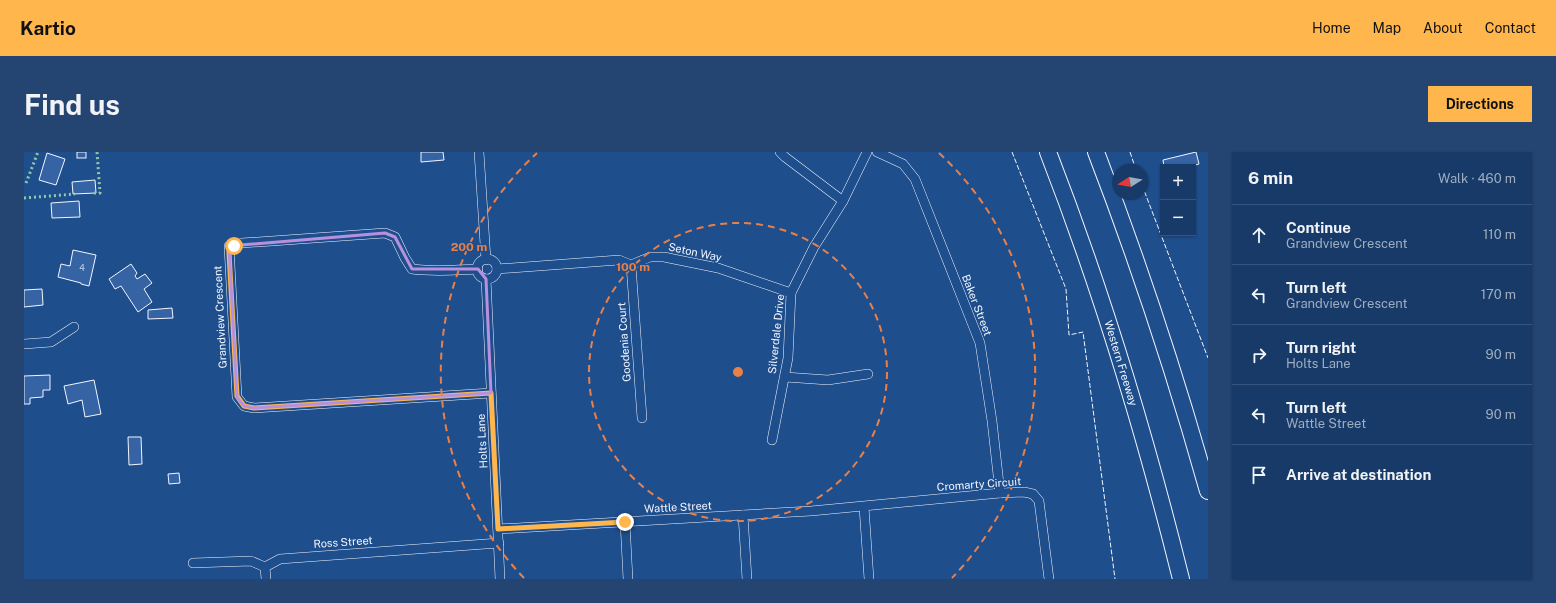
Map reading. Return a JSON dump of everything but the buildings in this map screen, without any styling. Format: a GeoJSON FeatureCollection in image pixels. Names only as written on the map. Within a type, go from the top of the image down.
{"type":"FeatureCollection","features":[{"type":"Feature","properties":{"kind":"highway","name":"Western Freeway"},"geometry":{"type":"LineString","coordinates":[[1048,152],[1065,196],[1118,350],[1170,533],[1181,579]]}},
{"type":"Feature","properties":{"kind":"highway"},"geometry":{"type":"LineString","coordinates":[[1096,152],[1160,330],[1208,492]]}},
{"type":"Feature","properties":{"kind":"street"},"geometry":{"type":"LineString","coordinates":[[479,152],[486,260]]}},
{"type":"Feature","properties":{"kind":"street"},"geometry":{"type":"LineString","coordinates":[[780,152],[843,201]]}},
{"type":"Feature","properties":{"kind":"street","name":"Silverdale Drive"},"geometry":{"type":"LineString","coordinates":[[772,440],[788,358],[791,293],[814,247],[843,201],[867,152]]}},
{"type":"Feature","properties":{"kind":"street","name":"Baker Street"},"geometry":{"type":"LineString","coordinates":[[877,152],[904,164],[915,179],[980,343],[992,421],[1000,493]]}},
{"type":"Feature","properties":{"kind":"street","name":"Grandview Crescent"},"geometry":{"type":"LineString","coordinates":[[478,269],[424,271],[412,269],[395,237],[385,233],[242,243],[229,246],[237,396],[244,406],[254,408],[491,393]]}},
{"type":"Feature","properties":{"kind":"street","name":"Seton Way"},"geometry":{"type":"LineString","coordinates":[[631,265],[650,258],[664,257],[718,268],[791,293]]}},
{"type":"Feature","properties":{"kind":"street"},"geometry":{"type":"LineString","coordinates":[[486,260],[492,261],[496,264],[497,269],[493,276],[486,278],[480,275],[478,269],[480,263],[486,260]]}},
{"type":"Feature","properties":{"kind":"street"},"geometry":{"type":"LineString","coordinates":[[497,269],[619,260],[631,265]]}},
{"type":"Feature","properties":{"kind":"street","name":"Goodenia Court"},"geometry":{"type":"LineString","coordinates":[[631,265],[642,418]]}},
{"type":"Feature","properties":{"kind":"street","name":"Holts Lane"},"geometry":{"type":"LineString","coordinates":[[486,278],[500,579]]}},
{"type":"Feature","properties":{"kind":"street"},"geometry":{"type":"LineString","coordinates":[[24,344],[51,342],[74,327]]}},
{"type":"Feature","properties":{"kind":"street"},"geometry":{"type":"LineString","coordinates":[[785,376],[828,380],[868,374]]}},
{"type":"Feature","properties":{"kind":"street","name":"Cromarty Circuit"},"geometry":{"type":"LineString","coordinates":[[811,511],[1000,493],[1024,492],[1033,494],[1039,501],[1050,579]]}},
{"type":"Feature","properties":{"kind":"street"},"geometry":{"type":"LineString","coordinates":[[864,506],[869,579]]}},
{"type":"Feature","properties":{"kind":"street","name":"Wattle Street"},"geometry":{"type":"LineString","coordinates":[[498,529],[811,511]]}},
{"type":"Feature","properties":{"kind":"street"},"geometry":{"type":"LineString","coordinates":[[743,515],[747,579]]}},
{"type":"Feature","properties":{"kind":"street"},"geometry":{"type":"LineString","coordinates":[[625,522],[628,579]]}},
{"type":"Feature","properties":{"kind":"street","name":"Ross Street"},"geometry":{"type":"LineString","coordinates":[[266,567],[280,559],[499,543]]}},
{"type":"Feature","properties":{"kind":"street"},"geometry":{"type":"LineString","coordinates":[[193,563],[251,561],[266,567],[266,579]]}},
{"type":"Feature","properties":{"kind":"highlighted area"},"geometry":{"type":"Polygon","coordinates":[[[385,233],[395,237],[412,269],[478,269],[486,279],[491,393],[254,408],[244,406],[237,397],[229,246],[385,233]]]}},
{"type":"Feature","properties":{"kind":"hedge"},"geometry":{"type":"LineString","coordinates":[[26,183],[38,152]]}},
{"type":"Feature","properties":{"kind":"hedge"},"geometry":{"type":"LineString","coordinates":[[94,193],[100,193],[97,152]]}},
{"type":"Feature","properties":{"kind":"hedge"},"geometry":{"type":"LineString","coordinates":[[24,198],[75,194]]}},
{"type":"Feature","properties":{"kind":"fence"},"geometry":{"type":"LineString","coordinates":[[1012,152],[1066,289],[1069,335],[1083,332],[1115,579]]}},
{"type":"Feature","properties":{"kind":"fence"},"geometry":{"type":"LineString","coordinates":[[1130,152],[1134,164]]}},
{"type":"Feature","properties":{"kind":"fence"},"geometry":{"type":"LineString","coordinates":[[1148,200],[1208,358]]}},
{"type":"Feature","properties":{"kind":"route"},"geometry":{"type":"LineString","coordinates":[[234,246],[229,246],[229,253],[237,396],[244,406],[254,408],[491,393],[498,529],[625,522]]}}]}
